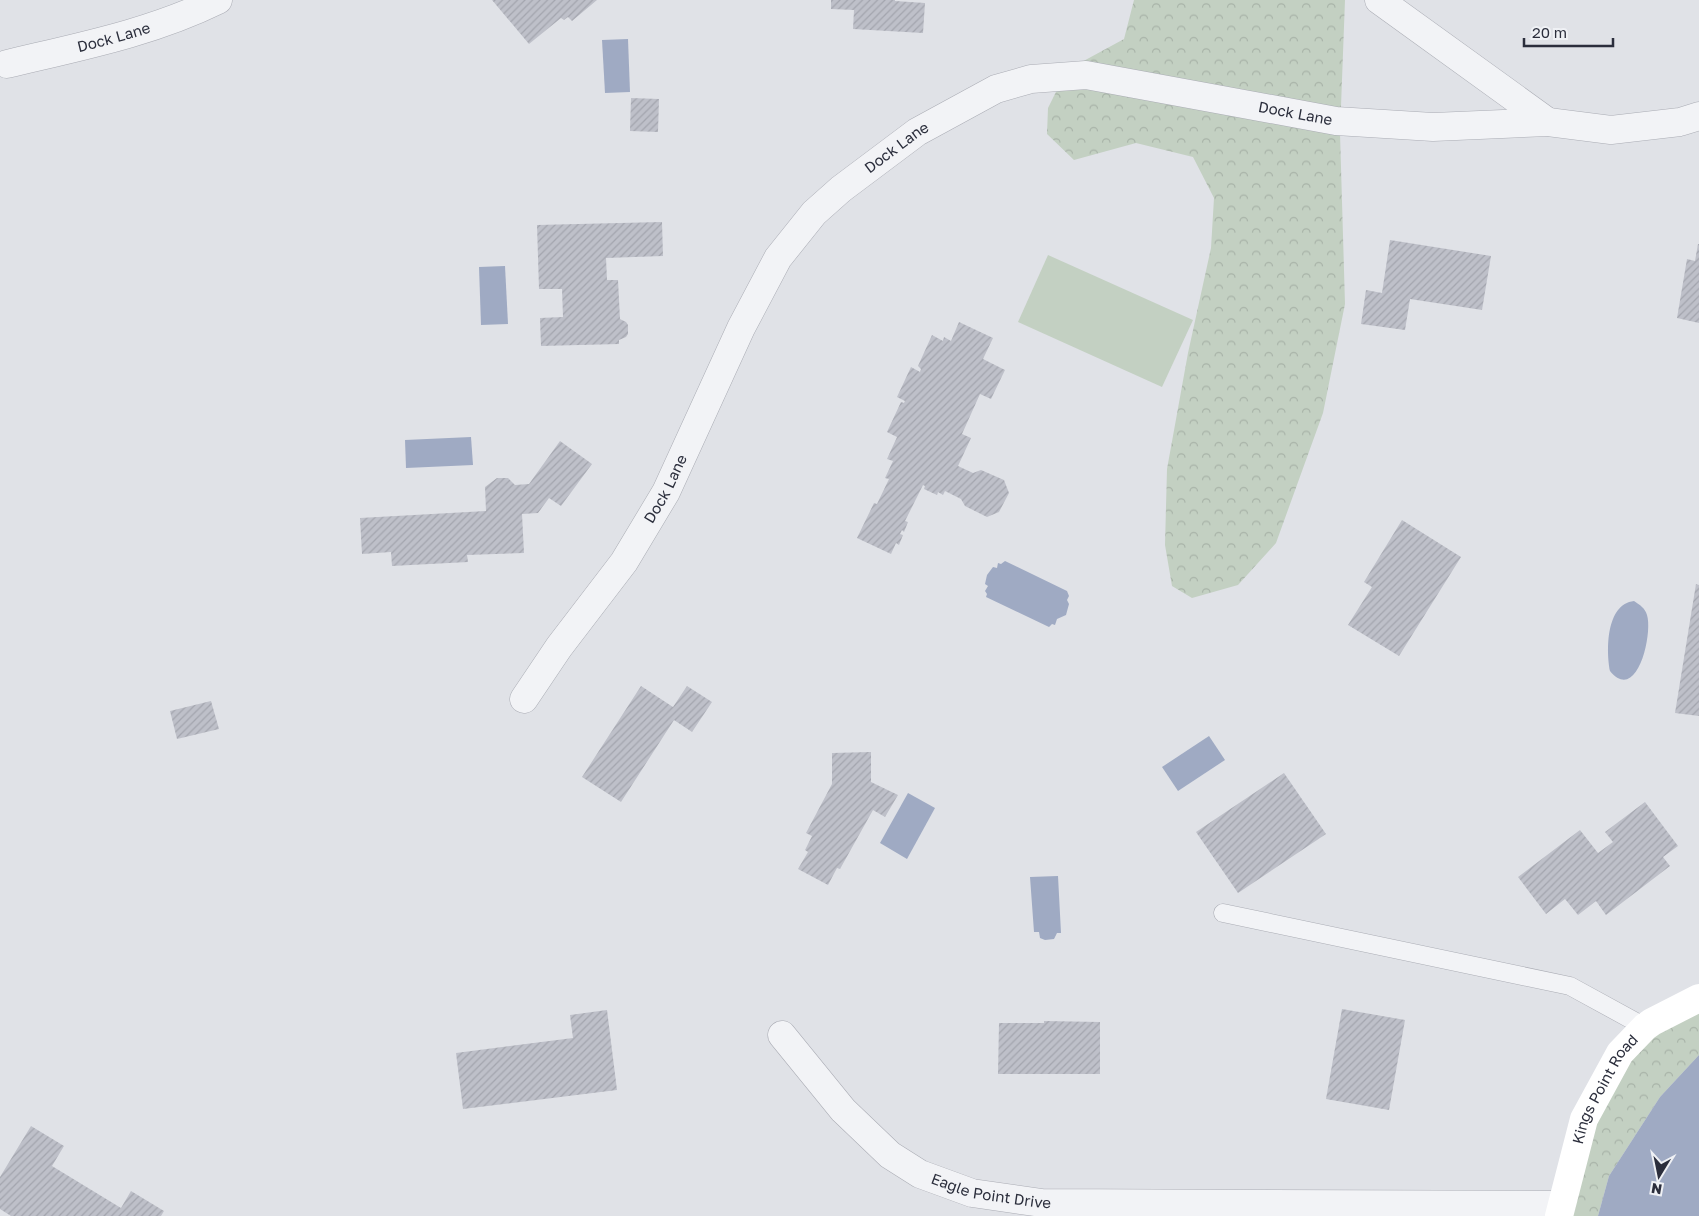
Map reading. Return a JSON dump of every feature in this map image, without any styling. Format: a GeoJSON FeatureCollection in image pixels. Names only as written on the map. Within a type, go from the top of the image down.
{"type":"FeatureCollection","features":[{"type":"Feature","properties":{"kind":"main road","name":"Kings Point Road"},"geometry":{"type":"LineString","coordinates":[[1560,1211],[1584,1119],[1620,1053],[1645,1028],[1699,998]]}},
{"type":"Feature","properties":{"kind":"street","name":"Dock Lane"},"geometry":{"type":"LineString","coordinates":[[7,64],[118,38],[198,10],[218,0]]}},
{"type":"Feature","properties":{"kind":"street","name":"Dock Lane"},"geometry":{"type":"LineString","coordinates":[[1379,0],[1548,122]]}},
{"type":"Feature","properties":{"kind":"street","name":"Dock Lane"},"geometry":{"type":"LineString","coordinates":[[524,699],[559,647],[624,562],[666,492],[741,328],[778,258],[814,213],[841,189],[917,132],[996,89],[1031,79],[1086,75],[1336,121],[1433,127],[1548,122],[1611,130],[1680,122],[1699,116]]}},
{"type":"Feature","properties":{"kind":"street","name":"Eagle Point Drive"},"geometry":{"type":"LineString","coordinates":[[782,1034],[843,1110],[890,1155],[920,1174],[972,1193],[1042,1203],[1560,1211]]}},
{"type":"Feature","properties":{"kind":"lane"},"geometry":{"type":"LineString","coordinates":[[1223,913],[1570,986],[1645,1028]]}},
{"type":"Feature","properties":{"kind":"green space"},"geometry":{"type":"Polygon","coordinates":[[[1134,0],[1345,0],[1340,133],[1345,304],[1323,413],[1276,543],[1238,585],[1192,598],[1172,586],[1165,545],[1167,469],[1188,353],[1211,248],[1214,198],[1193,157],[1136,143],[1074,160],[1047,134],[1048,108],[1067,70],[1124,39],[1134,0]]]}},
{"type":"Feature","properties":{"kind":"green space"},"geometry":{"type":"Polygon","coordinates":[[[1048,255],[1193,320],[1162,387],[1018,322],[1048,255]]]}},
{"type":"Feature","properties":{"kind":"green space"},"geometry":{"type":"Polygon","coordinates":[[[1699,998],[1699,1055],[1660,1097],[1609,1176],[1598,1216],[1559,1216],[1620,1053],[1699,998]]]}},
{"type":"Feature","properties":{"kind":"water"},"geometry":{"type":"Polygon","coordinates":[[[628,39],[630,92],[605,93],[602,40],[628,39]]]}},
{"type":"Feature","properties":{"kind":"water"},"geometry":{"type":"Polygon","coordinates":[[[505,266],[508,324],[481,325],[479,267],[505,266]]]}},
{"type":"Feature","properties":{"kind":"water"},"geometry":{"type":"Polygon","coordinates":[[[471,437],[473,465],[406,468],[405,440],[471,437]]]}},
{"type":"Feature","properties":{"kind":"water"},"geometry":{"type":"Polygon","coordinates":[[[1005,561],[1067,591],[1069,604],[1066,615],[1057,619],[1055,625],[1052,624],[1049,627],[986,597],[985,591],[988,586],[985,584],[987,575],[993,567],[997,568],[998,563],[1001,564],[1005,561]]]}},
{"type":"Feature","properties":{"kind":"water"},"geometry":{"type":"Polygon","coordinates":[[[1634,601],[1642,607],[1647,615],[1648,636],[1641,662],[1635,673],[1628,679],[1620,679],[1610,671],[1608,640],[1613,619],[1618,610],[1625,604],[1634,601]]]}},
{"type":"Feature","properties":{"kind":"water"},"geometry":{"type":"Polygon","coordinates":[[[1209,736],[1225,760],[1178,791],[1162,767],[1209,736]]]}},
{"type":"Feature","properties":{"kind":"water"},"geometry":{"type":"Polygon","coordinates":[[[908,793],[935,808],[907,859],[880,843],[908,793]]]}},
{"type":"Feature","properties":{"kind":"water"},"geometry":{"type":"Polygon","coordinates":[[[1058,876],[1061,933],[1057,933],[1054,939],[1045,940],[1040,938],[1039,932],[1034,932],[1030,877],[1058,876]]]}},
{"type":"Feature","properties":{"kind":"water"},"geometry":{"type":"Polygon","coordinates":[[[1699,1055],[1699,1216],[1598,1216],[1609,1176],[1660,1097],[1699,1055]]]}},
{"type":"Feature","properties":{"kind":"building"},"geometry":{"type":"Polygon","coordinates":[[[492,0],[597,0],[572,21],[568,17],[564,20],[561,18],[529,44],[492,0]]]}},
{"type":"Feature","properties":{"kind":"building"},"geometry":{"type":"Polygon","coordinates":[[[831,0],[895,0],[925,3],[923,33],[853,29],[854,10],[831,9],[831,0]]]}},
{"type":"Feature","properties":{"kind":"building"},"geometry":{"type":"Polygon","coordinates":[[[631,98],[659,99],[658,132],[630,131],[631,98]]]}},
{"type":"Feature","properties":{"kind":"building"},"geometry":{"type":"Polygon","coordinates":[[[662,222],[663,256],[606,258],[607,280],[618,280],[620,319],[628,325],[626,337],[619,340],[619,344],[541,346],[540,318],[563,317],[562,289],[539,289],[537,225],[662,222]]]}},
{"type":"Feature","properties":{"kind":"building"},"geometry":{"type":"Polygon","coordinates":[[[1390,240],[1491,256],[1482,310],[1410,299],[1405,330],[1361,324],[1366,290],[1382,293],[1390,240]]]}},
{"type":"Feature","properties":{"kind":"building"},"geometry":{"type":"Polygon","coordinates":[[[1698,244],[1699,323],[1677,318],[1687,259],[1695,261],[1698,244]]]}},
{"type":"Feature","properties":{"kind":"building"},"geometry":{"type":"Polygon","coordinates":[[[959,322],[993,338],[983,359],[1005,370],[991,399],[980,394],[962,434],[971,438],[958,466],[973,473],[981,470],[1004,480],[1009,493],[999,512],[987,517],[965,506],[961,499],[945,491],[943,495],[938,492],[937,495],[924,489],[925,486],[923,485],[905,521],[908,522],[904,532],[902,530],[900,534],[903,535],[899,545],[896,543],[891,554],[857,538],[874,503],[877,504],[889,479],[885,478],[893,461],[887,459],[897,437],[887,432],[901,402],[904,403],[905,401],[897,397],[911,367],[920,372],[921,369],[918,366],[932,335],[943,341],[944,337],[951,341],[959,322]]]}},
{"type":"Feature","properties":{"kind":"building"},"geometry":{"type":"Polygon","coordinates":[[[560,441],[592,464],[561,506],[549,498],[538,513],[522,514],[524,553],[467,555],[468,562],[392,566],[391,552],[362,554],[360,518],[486,511],[485,487],[497,478],[508,478],[515,485],[529,484],[560,441]]]}},
{"type":"Feature","properties":{"kind":"building"},"geometry":{"type":"Polygon","coordinates":[[[1402,520],[1461,557],[1399,656],[1348,625],[1372,587],[1364,582],[1402,520]]]}},
{"type":"Feature","properties":{"kind":"building"},"geometry":{"type":"Polygon","coordinates":[[[1696,584],[1699,585],[1699,716],[1675,713],[1696,584]]]}},
{"type":"Feature","properties":{"kind":"building"},"geometry":{"type":"Polygon","coordinates":[[[641,686],[673,707],[687,686],[712,702],[692,732],[674,720],[621,802],[582,777],[641,686]]]}},
{"type":"Feature","properties":{"kind":"building"},"geometry":{"type":"Polygon","coordinates":[[[211,701],[219,729],[177,739],[170,711],[211,701]]]}},
{"type":"Feature","properties":{"kind":"building"},"geometry":{"type":"Polygon","coordinates":[[[871,752],[871,782],[898,795],[885,817],[873,810],[840,869],[837,868],[828,885],[798,869],[808,852],[805,850],[812,836],[806,833],[832,784],[832,753],[871,752]]]}},
{"type":"Feature","properties":{"kind":"building"},"geometry":{"type":"Polygon","coordinates":[[[1284,773],[1326,834],[1238,893],[1196,832],[1284,773]]]}},
{"type":"Feature","properties":{"kind":"building"},"geometry":{"type":"Polygon","coordinates":[[[1645,802],[1678,846],[1663,857],[1670,866],[1606,915],[1596,901],[1578,915],[1565,899],[1546,914],[1518,877],[1580,830],[1598,853],[1613,842],[1605,832],[1645,802]]]}},
{"type":"Feature","properties":{"kind":"building"},"geometry":{"type":"Polygon","coordinates":[[[1342,1009],[1405,1020],[1389,1110],[1326,1099],[1342,1009]]]}},
{"type":"Feature","properties":{"kind":"building"},"geometry":{"type":"Polygon","coordinates":[[[607,1010],[617,1090],[463,1109],[456,1053],[573,1038],[570,1015],[607,1010]]]}},
{"type":"Feature","properties":{"kind":"building"},"geometry":{"type":"Polygon","coordinates":[[[1044,1021],[1100,1022],[1100,1074],[998,1074],[999,1023],[1044,1023],[1044,1021]]]}},
{"type":"Feature","properties":{"kind":"building"},"geometry":{"type":"Polygon","coordinates":[[[31,1126],[64,1146],[52,1166],[121,1208],[131,1191],[164,1211],[161,1216],[11,1216],[0,1209],[0,1177],[31,1126]]]}}]}
